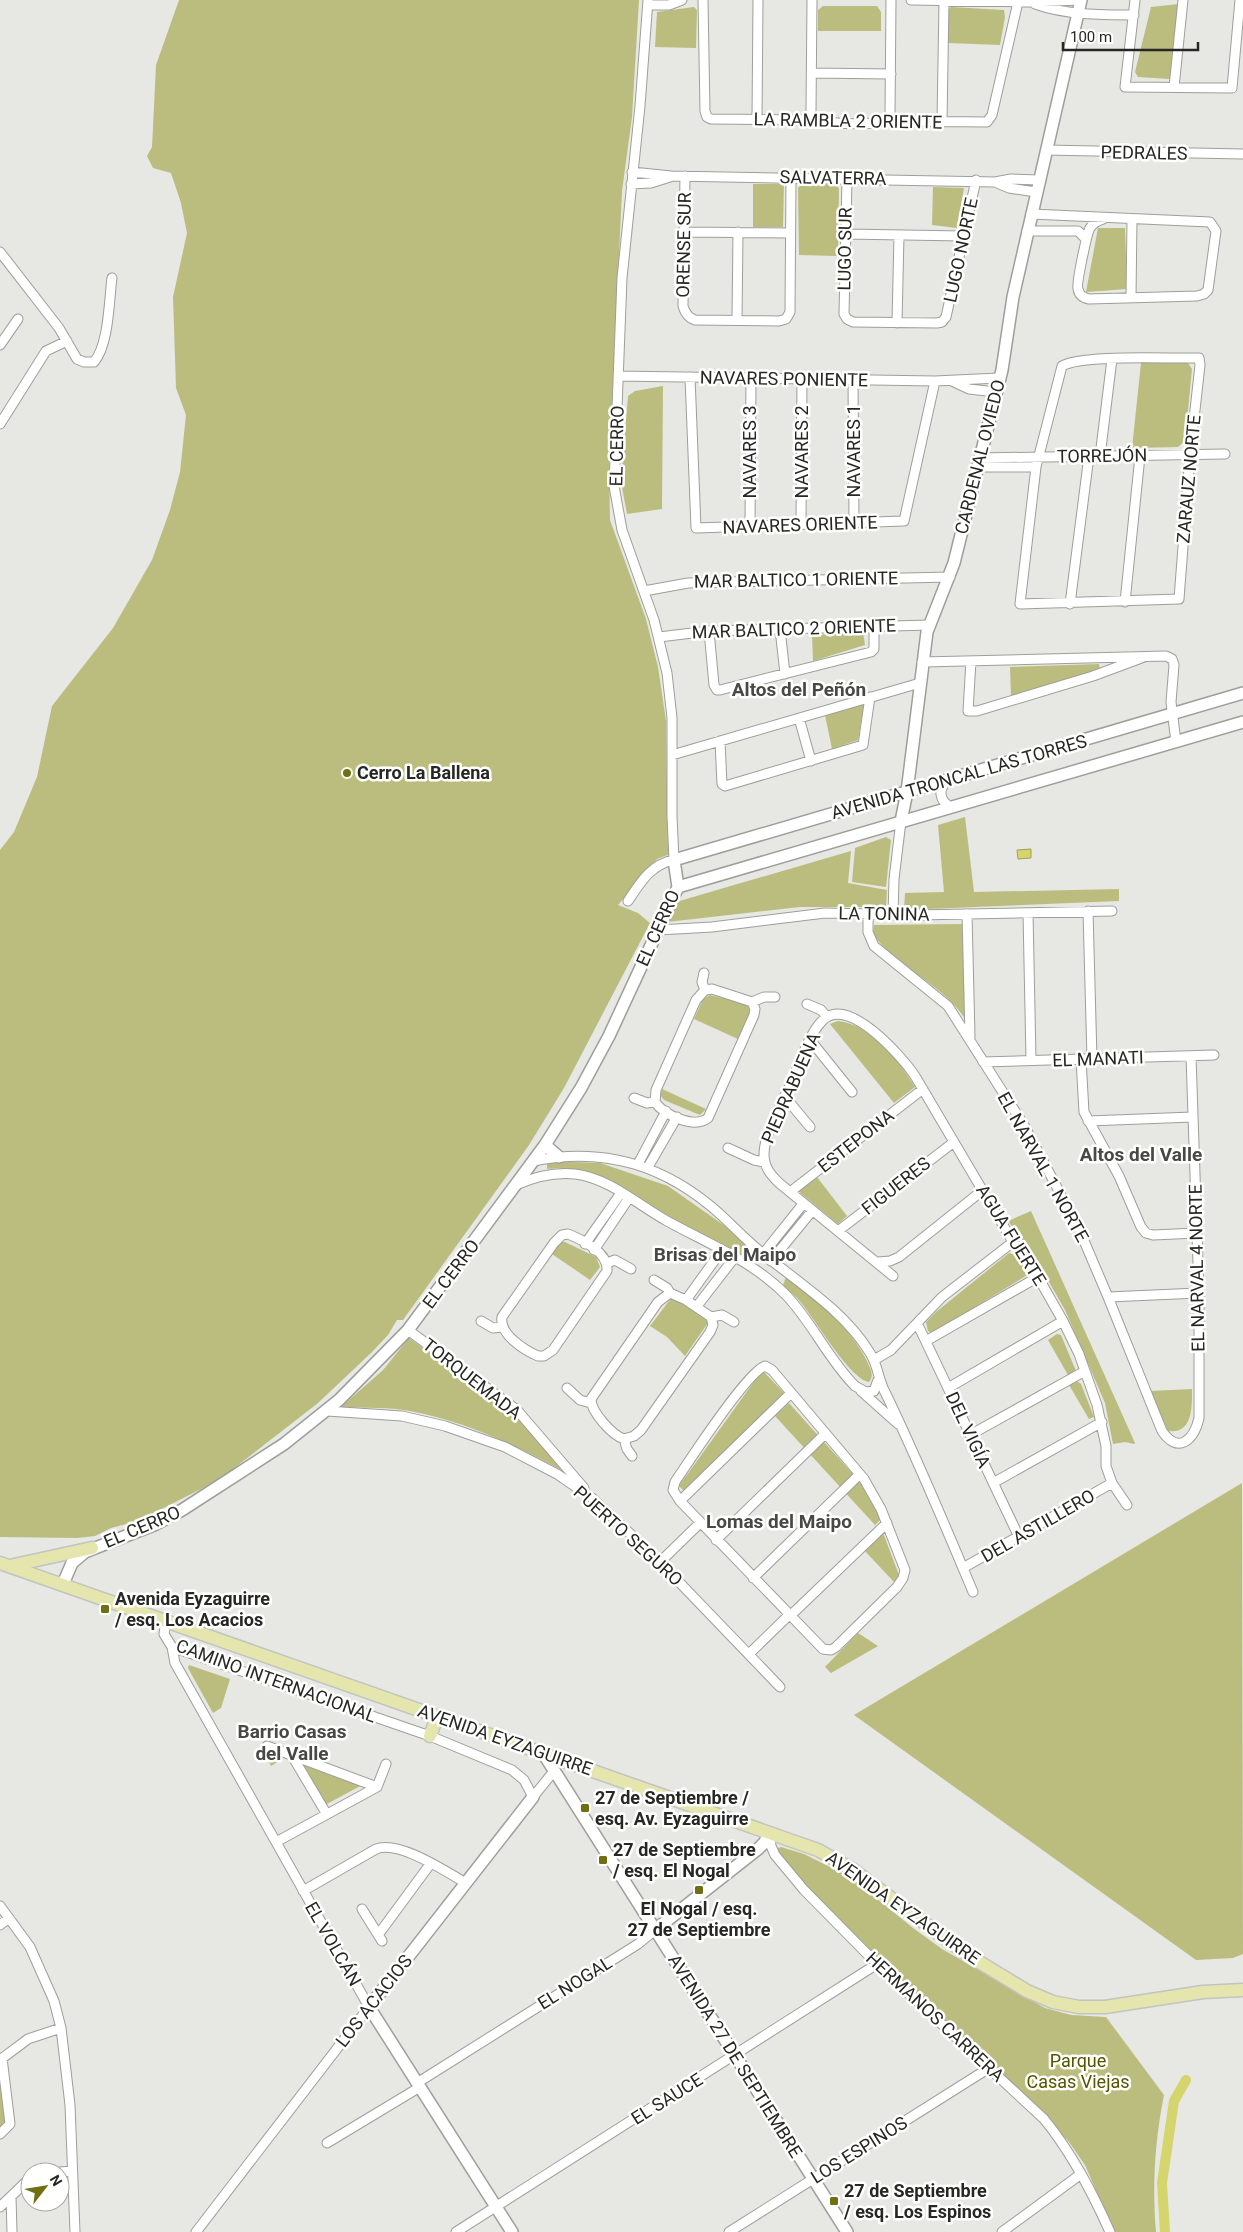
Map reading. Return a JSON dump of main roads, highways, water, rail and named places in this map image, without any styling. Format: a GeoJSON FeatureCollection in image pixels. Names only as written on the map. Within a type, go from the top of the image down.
{"type":"FeatureCollection","features":[{"type":"Feature","properties":{"kind":"main road"},"geometry":{"type":"LineString","coordinates":[[4,1564],[30,1563],[92,1548]]}},
{"type":"Feature","properties":{"kind":"main road","name":"AVENIDA EYZAGUIRRE"},"geometry":{"type":"LineString","coordinates":[[4,1564],[818,1850],[842,1862],[952,1945],[1027,1991],[1054,2002],[1080,2008],[1105,2007],[1203,1992],[1243,1990]]}},
{"type":"Feature","properties":{"kind":"main road"},"geometry":{"type":"LineString","coordinates":[[430,1736],[437,1717]]}},
{"type":"Feature","properties":{"kind":"waterway"},"geometry":{"type":"LineString","coordinates":[[1165,2232],[1162,2183],[1174,2101],[1186,2080]]}},
{"type":"Feature","properties":{"kind":"place","name":"Cerro La Ballena"},"geometry":{"type":"Point","coordinates":[347,773]}},
{"type":"Feature","properties":{"kind":"place","name":"Avenida Eyzaguirre / esq. Los Acacios"},"geometry":{"type":"Point","coordinates":[105,1609]}},
{"type":"Feature","properties":{"kind":"place","name":"27 de Septiembre / esq. Av. Eyzaguirre"},"geometry":{"type":"Point","coordinates":[585,1808]}},
{"type":"Feature","properties":{"kind":"place","name":"27 de Septiembre / esq. El Nogal"},"geometry":{"type":"Point","coordinates":[603,1860]}},
{"type":"Feature","properties":{"kind":"place","name":"El Nogal / esq. 27 de Septiembre"},"geometry":{"type":"Point","coordinates":[699,1890]}},
{"type":"Feature","properties":{"kind":"place","name":"27 de Septiembre / esq. Los Espinos"},"geometry":{"type":"Point","coordinates":[834,2201]}},
{"type":"Feature","properties":{"kind":"district","name":"Altos del Peñón"},"geometry":{"type":"Point","coordinates":[799,689]}},
{"type":"Feature","properties":{"kind":"district","name":"Altos del Valle"},"geometry":{"type":"Point","coordinates":[1141,1154]}},
{"type":"Feature","properties":{"kind":"district","name":"Brisas del Maipo"},"geometry":{"type":"Point","coordinates":[725,1254]}},
{"type":"Feature","properties":{"kind":"district","name":"Lomas del Maipo"},"geometry":{"type":"Point","coordinates":[779,1521]}},
{"type":"Feature","properties":{"kind":"district","name":"Barrio Casas del Valle"},"geometry":{"type":"Point","coordinates":[292,1742]}},
{"type":"Feature","properties":{"kind":"park label","name":"Parque Casas Viejas"},"geometry":{"type":"Point","coordinates":[1078,2071]}}]}
